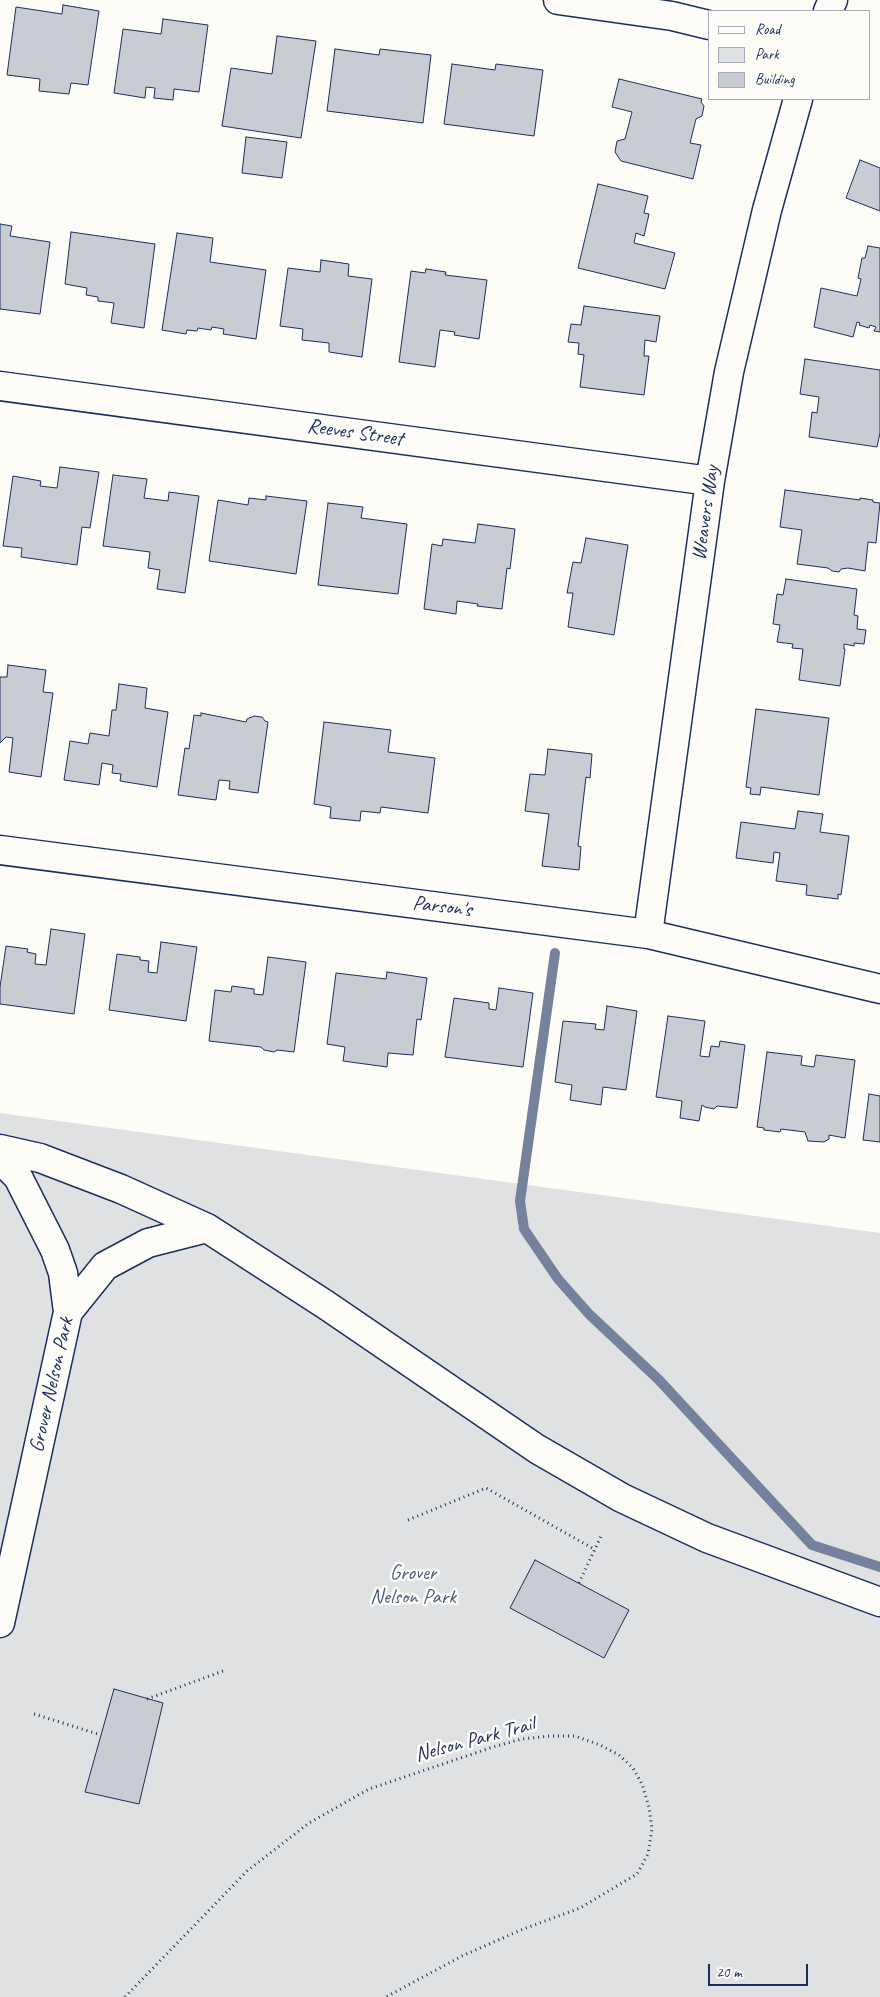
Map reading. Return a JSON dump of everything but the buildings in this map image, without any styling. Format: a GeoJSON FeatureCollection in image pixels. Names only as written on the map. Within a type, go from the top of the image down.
{"type":"FeatureCollection","features":[{"type":"Feature","properties":{"kind":"street"},"geometry":{"type":"LineString","coordinates":[[558,0],[672,16],[708,25]]}},
{"type":"Feature","properties":{"kind":"street","name":"Weavers Way"},"geometry":{"type":"LineString","coordinates":[[648,934],[710,481],[729,372],[767,210],[798,100]]}},
{"type":"Feature","properties":{"kind":"street","name":"Reeves Street"},"geometry":{"type":"LineString","coordinates":[[0,386],[710,481]]}},
{"type":"Feature","properties":{"kind":"street","name":"Parson's"},"geometry":{"type":"LineString","coordinates":[[0,850],[648,934],[880,989]]}},
{"type":"Feature","properties":{"kind":"street"},"geometry":{"type":"LineString","coordinates":[[0,1149],[40,1158],[121,1188],[207,1228],[326,1305],[537,1449],[622,1498],[707,1538],[880,1602]]}},
{"type":"Feature","properties":{"kind":"street"},"geometry":{"type":"LineString","coordinates":[[0,1159],[18,1177],[55,1250],[63,1273],[68,1312]]}},
{"type":"Feature","properties":{"kind":"street","name":"Grover Nelson Park"},"geometry":{"type":"LineString","coordinates":[[0,1623],[68,1312],[106,1266],[148,1243],[207,1228]]}},
{"type":"Feature","properties":{"kind":"path"},"geometry":{"type":"LineString","coordinates":[[408,1520],[486,1488],[594,1549]]}},
{"type":"Feature","properties":{"kind":"path"},"geometry":{"type":"LineString","coordinates":[[579,1583],[602,1534]]}},
{"type":"Feature","properties":{"kind":"path"},"geometry":{"type":"LineString","coordinates":[[147,1698],[223,1671]]}},
{"type":"Feature","properties":{"kind":"path"},"geometry":{"type":"LineString","coordinates":[[34,1714],[101,1735]]}},
{"type":"Feature","properties":{"kind":"path","name":"Nelson Park Trail"},"geometry":{"type":"LineString","coordinates":[[124,1997],[247,1871],[308,1823],[370,1789],[493,1747],[522,1739],[550,1736],[575,1736],[600,1745],[619,1755],[633,1768],[642,1784],[650,1807],[652,1829],[648,1854],[637,1874],[580,1908],[521,1930],[462,1956],[386,1997]]}},
{"type":"Feature","properties":{"kind":"green space","name":"Grover Nelson Park"},"geometry":{"type":"Polygon","coordinates":[[[0,1113],[880,1233],[880,1997],[0,1997],[0,1113]]]}},
{"type":"Feature","properties":{"kind":"waterway"},"geometry":{"type":"LineString","coordinates":[[555,953],[520,1201],[524,1229],[558,1279],[589,1314],[659,1380],[812,1545],[880,1567]]}}]}
